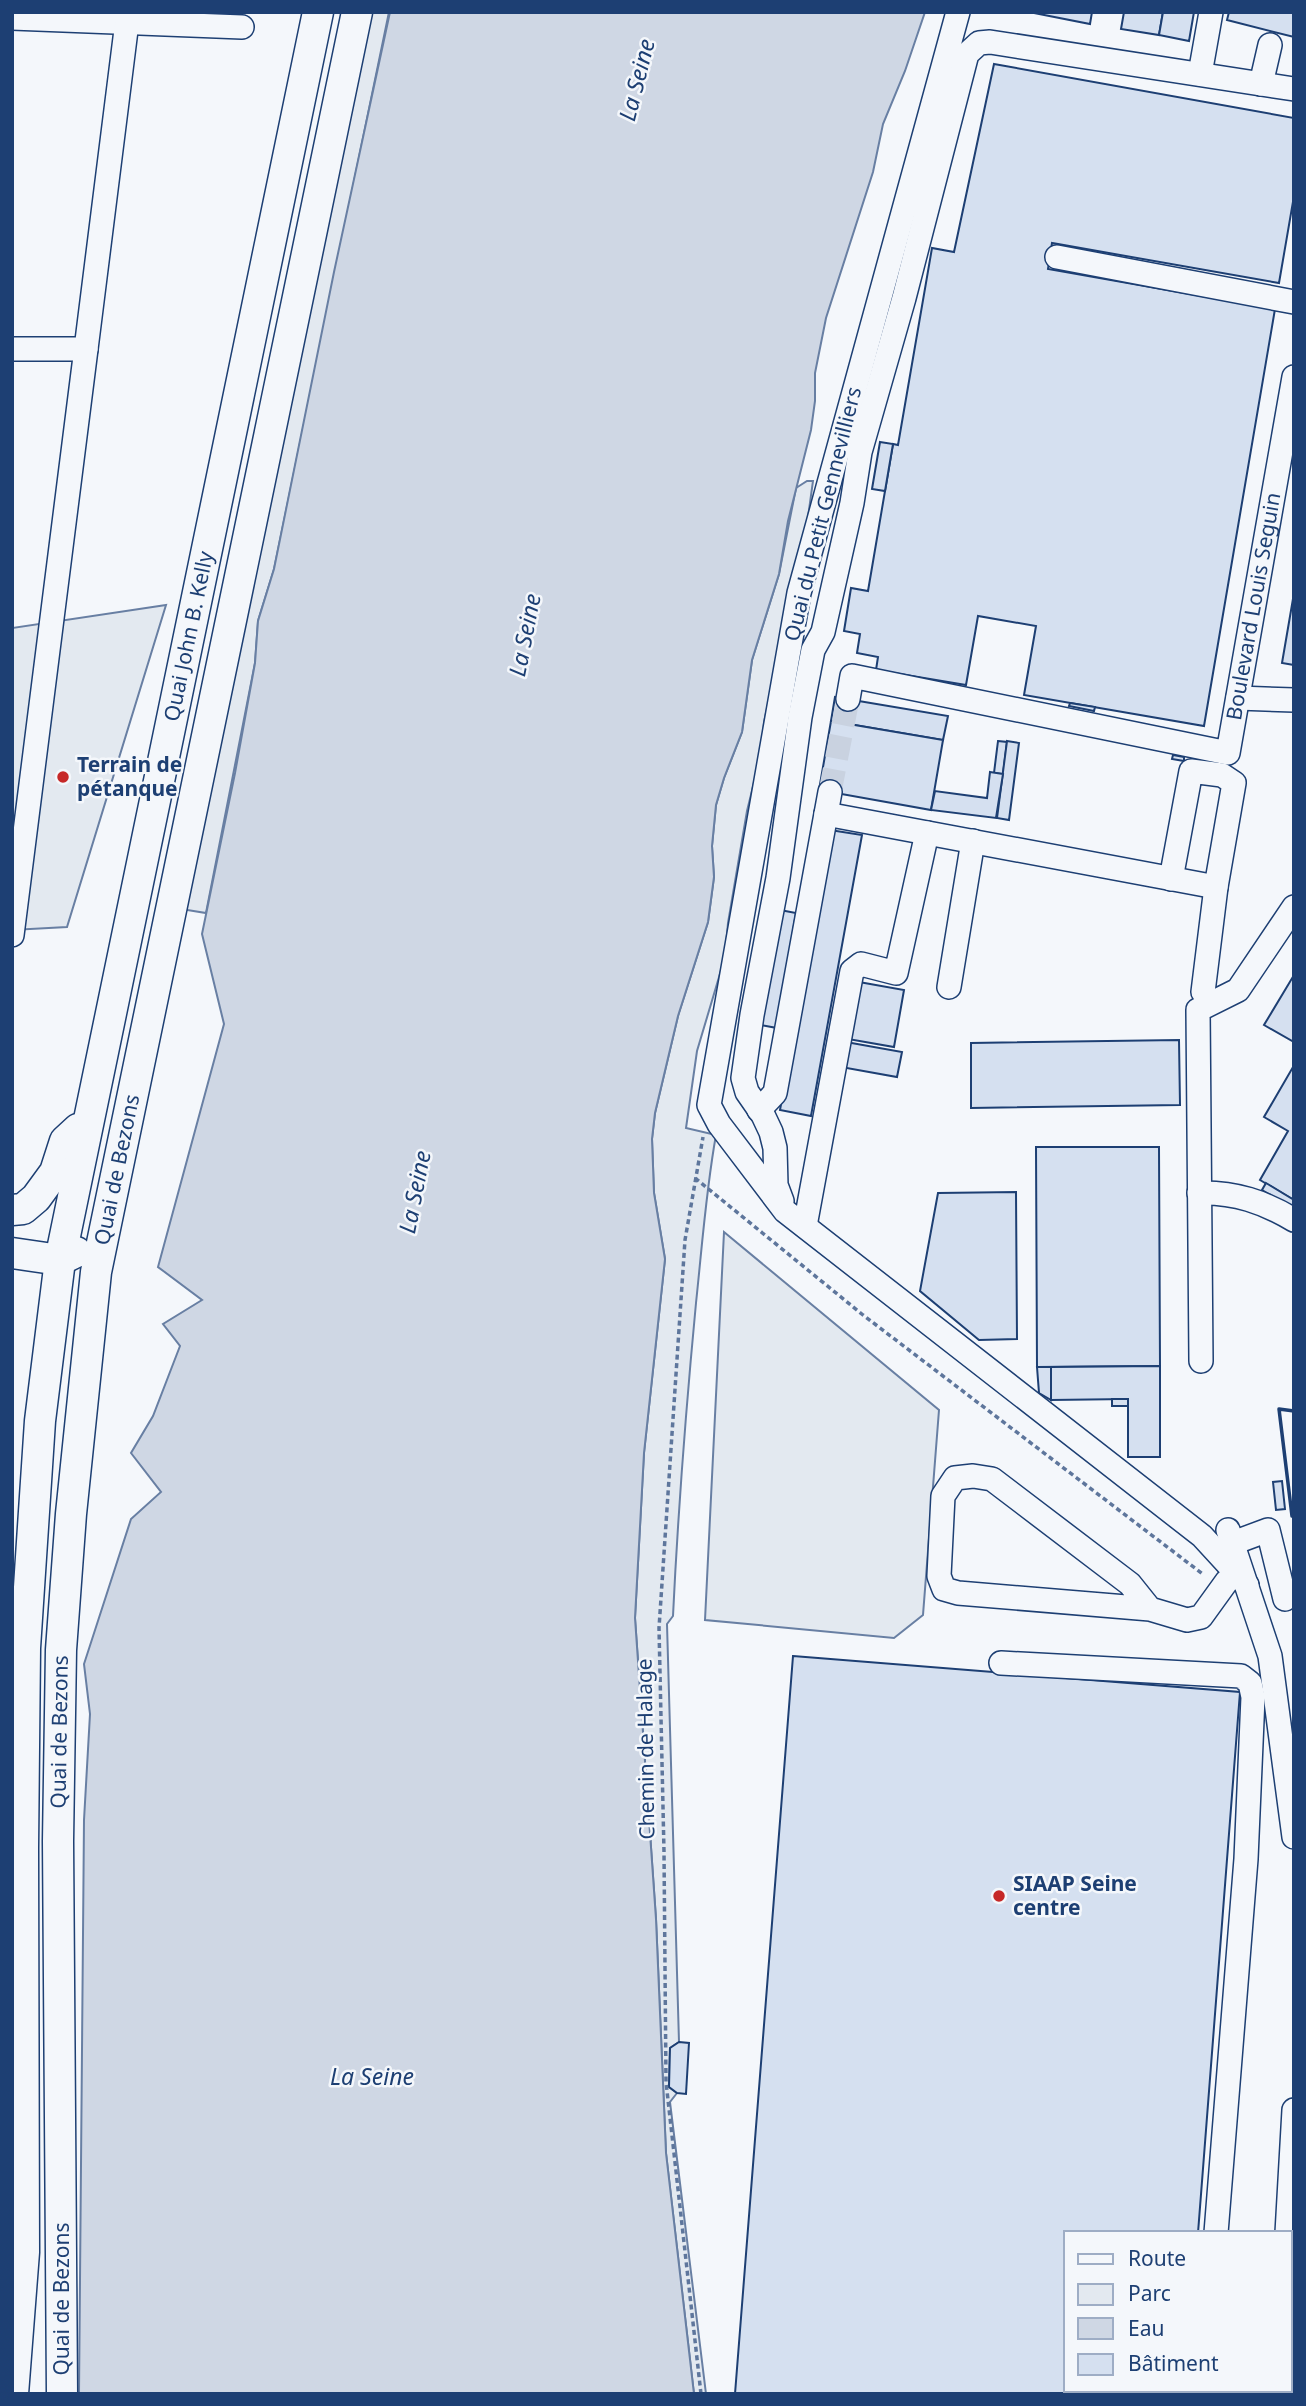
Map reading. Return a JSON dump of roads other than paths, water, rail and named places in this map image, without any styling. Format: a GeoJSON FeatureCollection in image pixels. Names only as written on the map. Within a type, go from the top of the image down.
{"type":"FeatureCollection","features":[{"type":"Feature","properties":{"kind":"main road","name":"Quai John B. Kelly"},"geometry":{"type":"LineString","coordinates":[[60,1260],[86,1122],[318,12]]}},
{"type":"Feature","properties":{"kind":"main road","name":"Quai John B. Kelly"},"geometry":{"type":"LineString","coordinates":[[135,1076],[357,12]]}},
{"type":"Feature","properties":{"kind":"main road","name":"Quai de Bezons"},"geometry":{"type":"LineString","coordinates":[[62,2394],[58,1841],[61,1650],[71,1514],[93,1298],[135,1076]]}},
{"type":"Feature","properties":{"kind":"main road"},"geometry":{"type":"LineString","coordinates":[[12,1210],[23,1209],[36,1198],[55,1172],[65,1141],[86,1122]]}},
{"type":"Feature","properties":{"kind":"main road"},"geometry":{"type":"LineString","coordinates":[[12,1253],[60,1260],[89,1246],[105,1228]]}},
{"type":"Feature","properties":{"kind":"main road"},"geometry":{"type":"LineString","coordinates":[[60,1260],[93,1298]]}},
{"type":"Feature","properties":{"kind":"main road","name":"Quai de Bezons"},"geometry":{"type":"LineString","coordinates":[[13,2394],[15,2314],[24,2252],[25,1648],[40,1421],[60,1260]]}},
{"type":"Feature","properties":{"kind":"street","name":"Quai du Petit Gennevilliers"},"geometry":{"type":"LineString","coordinates":[[785,1211],[719,1124],[709,1105],[799,593],[958,12]]}},
{"type":"Feature","properties":{"kind":"street"},"geometry":{"type":"LineString","coordinates":[[1200,74],[1211,12]]}},
{"type":"Feature","properties":{"kind":"street"},"geometry":{"type":"LineString","coordinates":[[12,18],[242,27]]}},
{"type":"Feature","properties":{"kind":"street"},"geometry":{"type":"LineString","coordinates":[[12,935],[127,22]]}},
{"type":"Feature","properties":{"kind":"street"},"geometry":{"type":"LineString","coordinates":[[1294,89],[990,42],[979,43],[967,54],[904,298],[860,452],[852,503],[823,632],[813,650],[800,717],[778,878],[743,1078],[747,1092],[768,1123],[775,1147],[776,1185],[785,1211],[1202,1536],[1237,1583],[1270,1656],[1294,1837]]}},
{"type":"Feature","properties":{"kind":"street"},"geometry":{"type":"LineString","coordinates":[[1261,83],[1270,45]]}},
{"type":"Feature","properties":{"kind":"street"},"geometry":{"type":"LineString","coordinates":[[1057,257],[1294,302]]}},
{"type":"Feature","properties":{"kind":"street"},"geometry":{"type":"LineString","coordinates":[[12,349],[86,349]]}},
{"type":"Feature","properties":{"kind":"street","name":"Boulevard Louis Seguin"},"geometry":{"type":"LineString","coordinates":[[848,699],[852,676],[1228,753],[1294,377]]}},
{"type":"Feature","properties":{"kind":"street"},"geometry":{"type":"LineString","coordinates":[[1238,698],[1294,699]]}},
{"type":"Feature","properties":{"kind":"street"},"geometry":{"type":"LineString","coordinates":[[1171,879],[1191,771],[1222,775],[1234,783],[1216,887],[1203,992]]}},
{"type":"Feature","properties":{"kind":"street"},"geometry":{"type":"LineString","coordinates":[[759,1110],[775,1094],[828,803],[927,833],[1216,887]]}},
{"type":"Feature","properties":{"kind":"street"},"geometry":{"type":"LineString","coordinates":[[805,1226],[852,971],[861,964],[896,973],[927,833]]}},
{"type":"Feature","properties":{"kind":"street"},"geometry":{"type":"LineString","coordinates":[[949,987],[973,841]]}},
{"type":"Feature","properties":{"kind":"street"},"geometry":{"type":"LineString","coordinates":[[1201,1361],[1198,1010],[1238,990],[1294,907]]}},
{"type":"Feature","properties":{"kind":"street"},"geometry":{"type":"LineString","coordinates":[[1199,1194],[1229,1195],[1260,1202],[1294,1220]]}},
{"type":"Feature","properties":{"kind":"street"},"geometry":{"type":"LineString","coordinates":[[1150,1609],[1130,1584],[992,1479],[973,1476],[955,1478],[943,1496],[939,1576],[944,1589],[958,1593],[1150,1609],[1187,1620],[1201,1617],[1237,1583]]}},
{"type":"Feature","properties":{"kind":"street"},"geometry":{"type":"LineString","coordinates":[[1237,1583],[1230,1536],[1268,1530],[1285,1599]]}},
{"type":"Feature","properties":{"kind":"street"},"geometry":{"type":"LineString","coordinates":[[1001,1663],[1241,1676],[1250,1683],[1253,1697],[1245,1859],[1216,2231]]}},
{"type":"Feature","properties":{"kind":"street"},"geometry":{"type":"LineString","coordinates":[[1287,2231],[1294,2110]]}},
{"type":"Feature","properties":{"kind":"water","name":"La Seine"},"geometry":{"type":"Polygon","coordinates":[[[390,12],[925,12],[883,124],[873,172],[826,318],[815,373],[811,430],[788,521],[779,574],[752,660],[742,732],[716,805],[712,846],[714,877],[708,922],[678,1016],[655,1113],[652,1139],[654,1193],[665,1259],[644,1453],[635,1618],[656,1919],[666,2153],[694,2394],[79,2394],[84,1820],[90,1714],[84,1664],[131,1519],[161,1492],[131,1453],[153,1416],[180,1346],[163,1324],[202,1300],[158,1267],[224,1024],[202,934],[255,663],[258,621],[274,569],[390,12]]]}},
{"type":"Feature","properties":{"kind":"tunnel"},"geometry":{"type":"LineString","coordinates":[[830,792],[848,699]]}},
{"type":"Feature","properties":{"kind":"place","name":"Terrain de pétanque"},"geometry":{"type":"Point","coordinates":[63,777]}},
{"type":"Feature","properties":{"kind":"place","name":"SIAAP Seine centre"},"geometry":{"type":"Point","coordinates":[999,1896]}}]}
